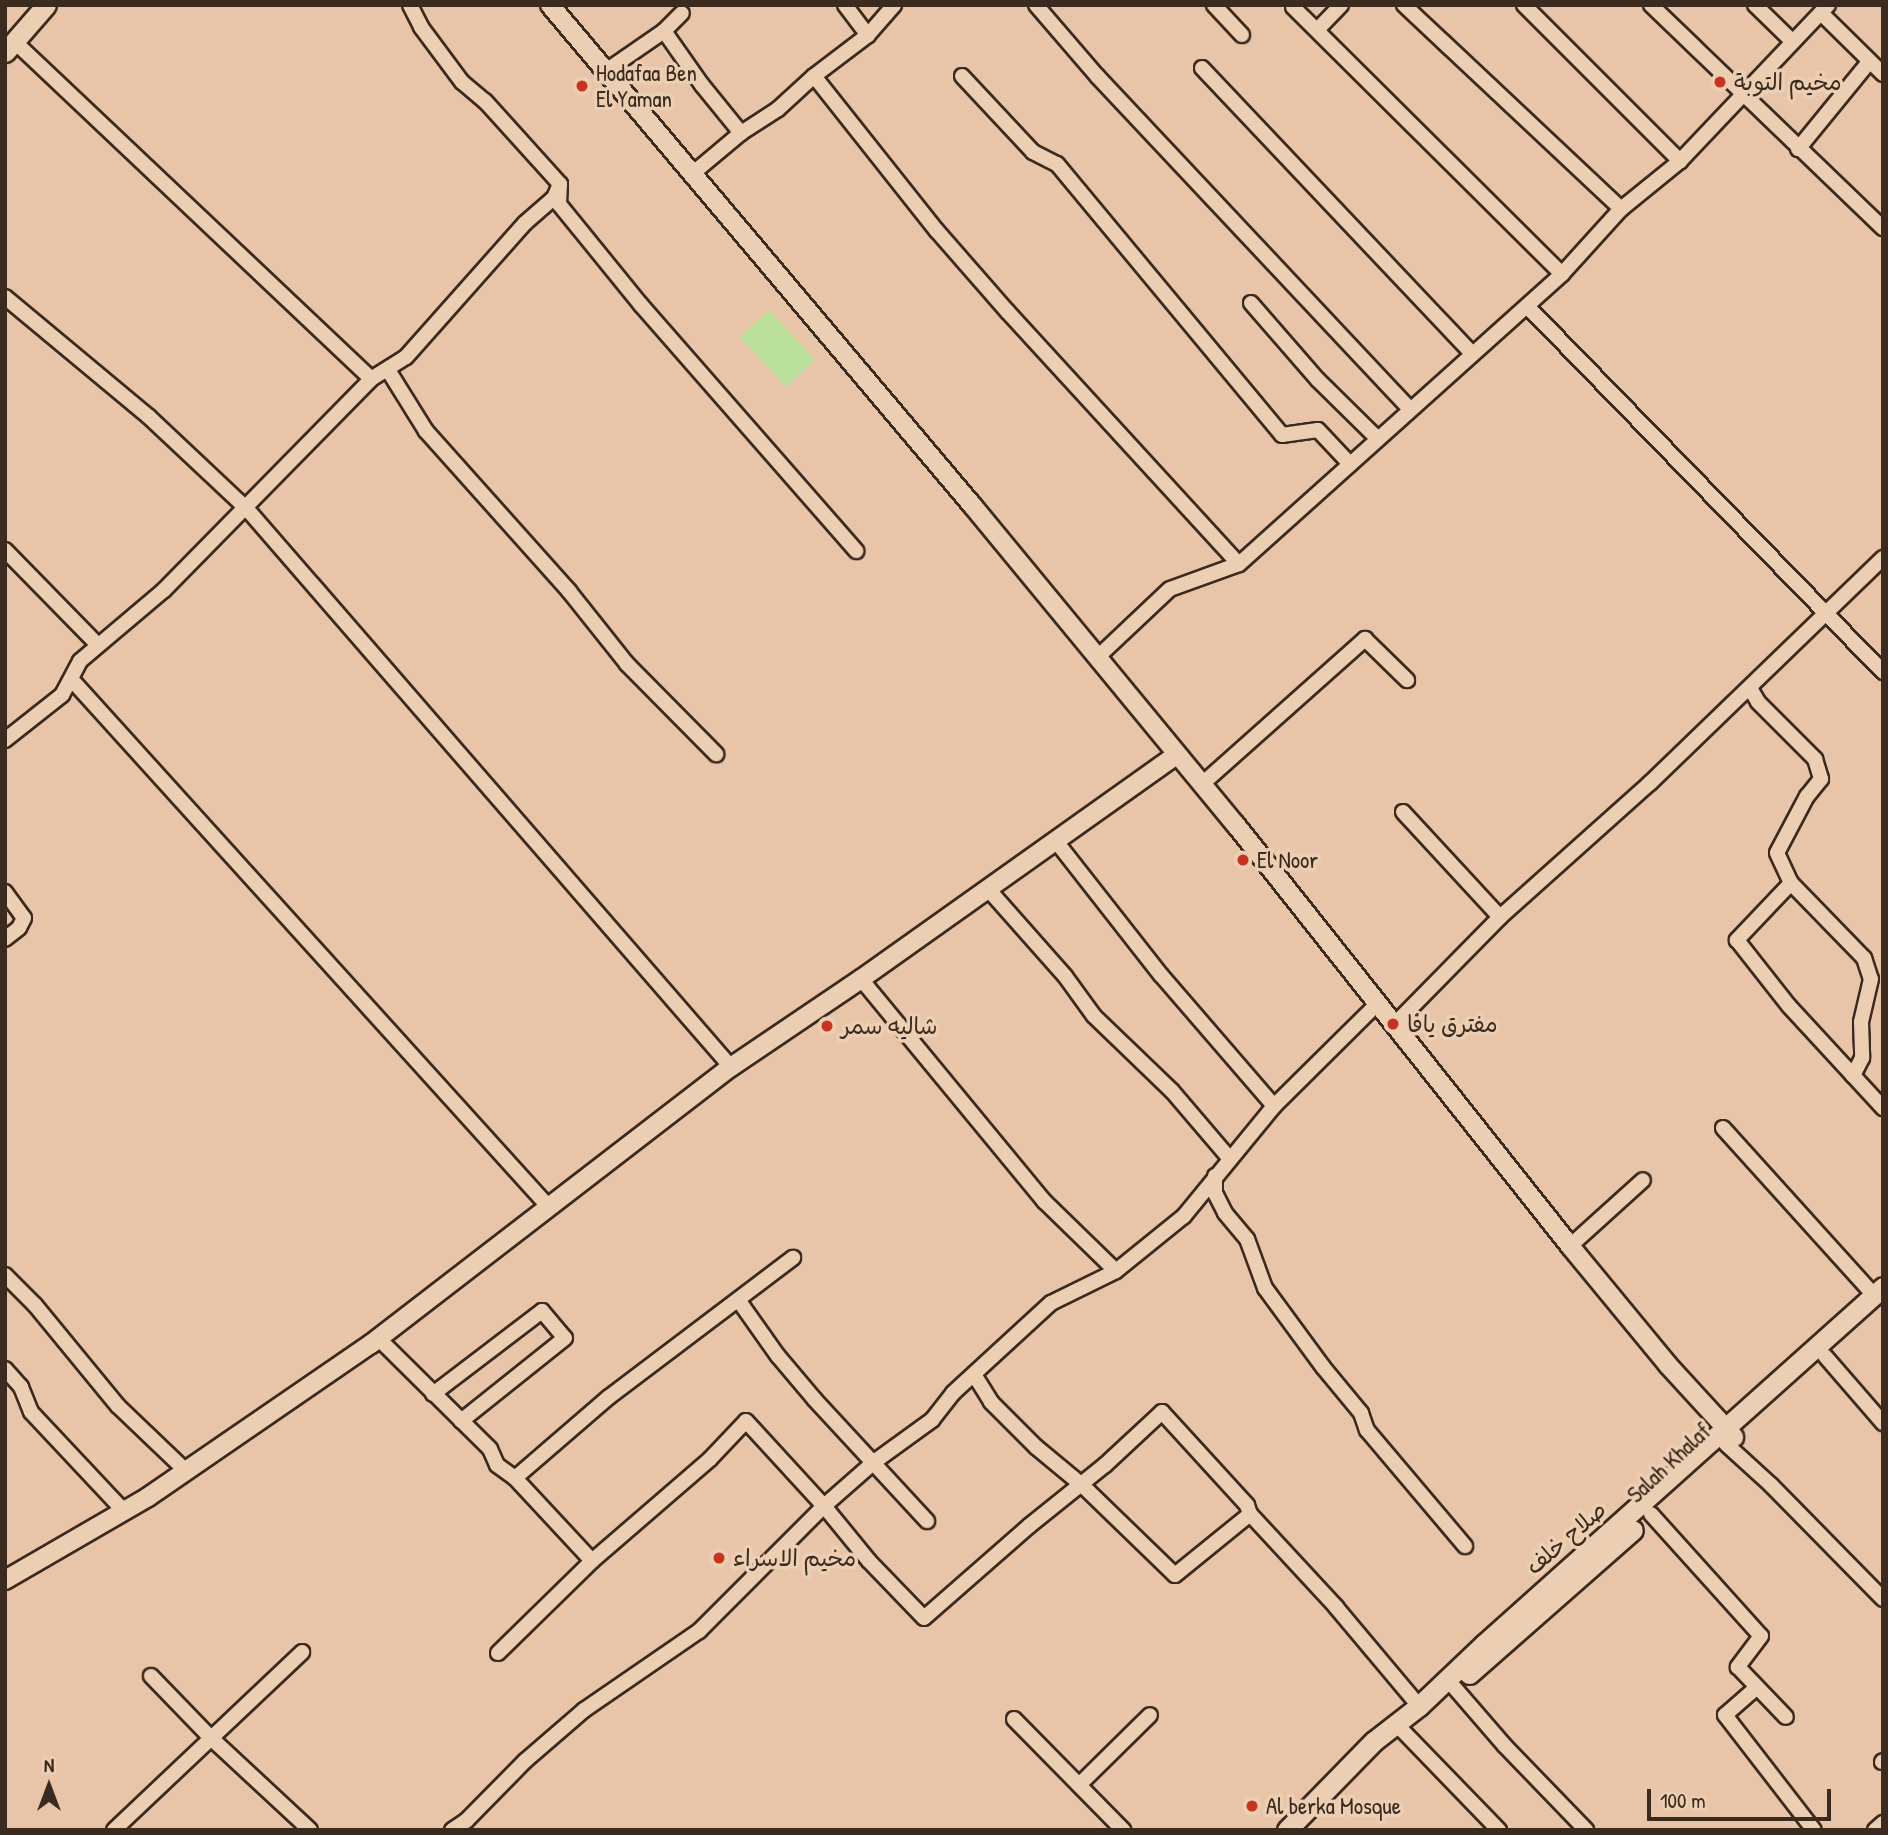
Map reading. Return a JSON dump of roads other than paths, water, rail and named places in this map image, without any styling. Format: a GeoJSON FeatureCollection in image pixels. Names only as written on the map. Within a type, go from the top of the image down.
{"type":"FeatureCollection","features":[{"type":"Feature","properties":{"kind":"main road"},"geometry":{"type":"LineString","coordinates":[[10,47],[46,5]]}},
{"type":"Feature","properties":{"kind":"main road","name":"Salah Khalaf"},"geometry":{"type":"LineString","coordinates":[[1303,1830],[1401,1729],[1454,1687],[1651,1514],[1729,1436],[1825,1356],[1880,1295]]}},
{"type":"Feature","properties":{"kind":"main road","name":"صلاح خلف"},"geometry":{"type":"LineString","coordinates":[[1287,1830],[1374,1741],[1419,1706],[1484,1644],[1729,1436],[1880,1295]]}},
{"type":"Feature","properties":{"kind":"street"},"geometry":{"type":"LineString","coordinates":[[410,5],[421,27],[461,82],[485,101],[560,184],[559,204],[641,305],[856,551]]}},
{"type":"Feature","properties":{"kind":"street"},"geometry":{"type":"LineString","coordinates":[[550,5],[967,499],[1668,1364],[1771,1485],[1883,1599]]}},
{"type":"Feature","properties":{"kind":"street"},"geometry":{"type":"LineString","coordinates":[[845,5],[868,35]]}},
{"type":"Feature","properties":{"kind":"street"},"geometry":{"type":"LineString","coordinates":[[692,174],[741,133],[778,110],[814,76],[868,35],[894,5]]}},
{"type":"Feature","properties":{"kind":"street"},"geometry":{"type":"LineString","coordinates":[[1036,5],[1098,77],[1409,408]]}},
{"type":"Feature","properties":{"kind":"street"},"geometry":{"type":"LineString","coordinates":[[1214,5],[1242,35]]}},
{"type":"Feature","properties":{"kind":"street"},"geometry":{"type":"LineString","coordinates":[[1318,29],[1341,5]]}},
{"type":"Feature","properties":{"kind":"street"},"geometry":{"type":"LineString","coordinates":[[1404,5],[1621,209]]}},
{"type":"Feature","properties":{"kind":"street"},"geometry":{"type":"LineString","coordinates":[[1524,5],[1680,161]]}},
{"type":"Feature","properties":{"kind":"street"},"geometry":{"type":"LineString","coordinates":[[1651,5],[1883,228]]}},
{"type":"Feature","properties":{"kind":"street"},"geometry":{"type":"LineString","coordinates":[[1755,5],[1793,42]]}},
{"type":"Feature","properties":{"kind":"street"},"geometry":{"type":"LineString","coordinates":[[1293,7],[1562,274]]}},
{"type":"Feature","properties":{"kind":"street"},"geometry":{"type":"LineString","coordinates":[[1102,653],[1170,589],[1239,564],[1409,408],[1562,274],[1621,209],[1680,161],[1825,9],[1869,62],[1883,74]]}},
{"type":"Feature","properties":{"kind":"street"},"geometry":{"type":"LineString","coordinates":[[606,71],[664,31],[682,13]]}},
{"type":"Feature","properties":{"kind":"street"},"geometry":{"type":"LineString","coordinates":[[664,31],[702,85],[741,133]]}},
{"type":"Feature","properties":{"kind":"street"},"geometry":{"type":"LineString","coordinates":[[10,47],[371,379]]}},
{"type":"Feature","properties":{"kind":"street"},"geometry":{"type":"LineString","coordinates":[[1798,149],[1869,62]]}},
{"type":"Feature","properties":{"kind":"street"},"geometry":{"type":"LineString","coordinates":[[1202,68],[1472,354]]}},
{"type":"Feature","properties":{"kind":"street"},"geometry":{"type":"LineString","coordinates":[[814,76],[998,301],[1239,564]]}},
{"type":"Feature","properties":{"kind":"street"},"geometry":{"type":"LineString","coordinates":[[962,76],[1033,152],[1057,164],[1282,435],[1318,430],[1350,464]]}},
{"type":"Feature","properties":{"kind":"street"},"geometry":{"type":"LineString","coordinates":[[5,740],[62,695],[80,660],[164,590],[247,509],[371,379],[406,357],[525,223],[554,198],[560,184]]}},
{"type":"Feature","properties":{"kind":"street"},"geometry":{"type":"LineString","coordinates":[[5,297],[149,417],[247,509],[731,1067]]}},
{"type":"Feature","properties":{"kind":"street"},"geometry":{"type":"LineString","coordinates":[[1251,303],[1318,380],[1377,438]]}},
{"type":"Feature","properties":{"kind":"street"},"geometry":{"type":"LineString","coordinates":[[1527,306],[1883,672]]}},
{"type":"Feature","properties":{"kind":"street"},"geometry":{"type":"LineString","coordinates":[[388,370],[426,431],[569,591],[627,664],[716,754]]}},
{"type":"Feature","properties":{"kind":"street"},"geometry":{"type":"LineString","coordinates":[[5,550],[98,645]]}},
{"type":"Feature","properties":{"kind":"street"},"geometry":{"type":"LineString","coordinates":[[1395,1024],[1500,917],[1750,688],[1883,558]]}},
{"type":"Feature","properties":{"kind":"street"},"geometry":{"type":"LineString","coordinates":[[1201,785],[1365,639],[1407,680]]}},
{"type":"Feature","properties":{"kind":"street"},"geometry":{"type":"LineString","coordinates":[[72,680],[548,1206]]}},
{"type":"Feature","properties":{"kind":"street"},"geometry":{"type":"LineString","coordinates":[[1750,688],[1758,702],[1815,759],[1821,779],[1807,796],[1777,852],[1791,883],[1864,958],[1871,979],[1861,1022],[1862,1058],[1853,1076]]}},
{"type":"Feature","properties":{"kind":"street"},"geometry":{"type":"LineString","coordinates":[[5,1580],[148,1497],[379,1339],[731,1067],[861,979],[1176,755]]}},
{"type":"Feature","properties":{"kind":"street"},"geometry":{"type":"LineString","coordinates":[[1402,812],[1500,917]]}},
{"type":"Feature","properties":{"kind":"street"},"geometry":{"type":"LineString","coordinates":[[1055,840],[1161,975],[1274,1106]]}},
{"type":"Feature","properties":{"kind":"street"},"geometry":{"type":"LineString","coordinates":[[1791,883],[1737,940],[1789,1006],[1883,1108]]}},
{"type":"Feature","properties":{"kind":"street"},"geometry":{"type":"LineString","coordinates":[[988,889],[1065,976],[1094,1016],[1172,1091],[1230,1159]]}},
{"type":"Feature","properties":{"kind":"street"},"geometry":{"type":"LineString","coordinates":[[5,892],[23,918],[19,928],[5,939]]}},
{"type":"Feature","properties":{"kind":"street"},"geometry":{"type":"LineString","coordinates":[[861,979],[1044,1201],[1116,1272]]}},
{"type":"Feature","properties":{"kind":"street"},"geometry":{"type":"LineString","coordinates":[[452,1830],[584,1710],[699,1631],[824,1506],[874,1462],[932,1420],[953,1393],[975,1376],[1051,1303],[1116,1272],[1184,1216],[1274,1106],[1378,1003]]}},
{"type":"Feature","properties":{"kind":"street"},"geometry":{"type":"LineString","coordinates":[[1723,1128],[1880,1295]]}},
{"type":"Feature","properties":{"kind":"street"},"geometry":{"type":"LineString","coordinates":[[1215,1176],[1214,1193],[1225,1213],[1247,1239],[1265,1288],[1322,1367],[1361,1413],[1367,1430],[1465,1546]]}},
{"type":"Feature","properties":{"kind":"street"},"geometry":{"type":"LineString","coordinates":[[1570,1246],[1643,1180]]}},
{"type":"Feature","properties":{"kind":"street"},"geometry":{"type":"LineString","coordinates":[[515,1478],[609,1397],[793,1258]]}},
{"type":"Feature","properties":{"kind":"street"},"geometry":{"type":"LineString","coordinates":[[5,1275],[35,1305],[118,1406],[185,1470]]}},
{"type":"Feature","properties":{"kind":"street"},"geometry":{"type":"LineString","coordinates":[[739,1301],[778,1356],[927,1521]]}},
{"type":"Feature","properties":{"kind":"street"},"geometry":{"type":"LineString","coordinates":[[433,1394],[542,1311],[565,1338],[461,1421]]}},
{"type":"Feature","properties":{"kind":"street"},"geometry":{"type":"LineString","coordinates":[[379,1339],[490,1449],[497,1465],[515,1478],[592,1561]]}},
{"type":"Feature","properties":{"kind":"street"},"geometry":{"type":"LineString","coordinates":[[1825,1356],[1883,1423]]}},
{"type":"Feature","properties":{"kind":"street"},"geometry":{"type":"LineString","coordinates":[[5,1369],[21,1387],[31,1412],[123,1510]]}},
{"type":"Feature","properties":{"kind":"street"},"geometry":{"type":"LineString","coordinates":[[975,1376],[991,1402],[1036,1447],[1082,1485],[1175,1575],[1250,1514]]}},
{"type":"Feature","properties":{"kind":"street"},"geometry":{"type":"LineString","coordinates":[[498,1653],[592,1561],[671,1496],[746,1421],[824,1506],[869,1561],[924,1618],[1029,1526],[1082,1485],[1162,1412],[1247,1505],[1250,1514],[1336,1607],[1419,1706]]}},
{"type":"Feature","properties":{"kind":"street"},"geometry":{"type":"LineString","coordinates":[[1651,1514],[1707,1572],[1761,1636],[1738,1667],[1786,1717]]}},
{"type":"Feature","properties":{"kind":"street"},"geometry":{"type":"LineString","coordinates":[[114,1830],[302,1652]]}},
{"type":"Feature","properties":{"kind":"street"},"geometry":{"type":"LineString","coordinates":[[151,1676],[211,1738],[310,1830]]}},
{"type":"Feature","properties":{"kind":"street"},"geometry":{"type":"LineString","coordinates":[[1454,1687],[1505,1746],[1586,1830]]}},
{"type":"Feature","properties":{"kind":"street"},"geometry":{"type":"LineString","coordinates":[[1756,1688],[1725,1714],[1814,1830]]}},
{"type":"Feature","properties":{"kind":"street"},"geometry":{"type":"LineString","coordinates":[[1080,1784],[1150,1715]]}},
{"type":"Feature","properties":{"kind":"street"},"geometry":{"type":"LineString","coordinates":[[1014,1719],[1123,1830]]}},
{"type":"Feature","properties":{"kind":"street"},"geometry":{"type":"LineString","coordinates":[[1401,1729],[1499,1830]]}},
{"type":"Feature","properties":{"kind":"street"},"geometry":{"type":"LineString","coordinates":[[1875,1830],[1883,1823]]}},
{"type":"Feature","properties":{"kind":"place","name":"مخيم التوبة"},"geometry":{"type":"Point","coordinates":[1720,82]}},
{"type":"Feature","properties":{"kind":"place","name":"Hodafaa Ben El Yaman"},"geometry":{"type":"Point","coordinates":[582,86]}},
{"type":"Feature","properties":{"kind":"place","name":"El Noor"},"geometry":{"type":"Point","coordinates":[1243,860]}},
{"type":"Feature","properties":{"kind":"place","name":"مفترق يافا"},"geometry":{"type":"Point","coordinates":[1393,1024]}},
{"type":"Feature","properties":{"kind":"place","name":"شاليه سمر"},"geometry":{"type":"Point","coordinates":[827,1026]}},
{"type":"Feature","properties":{"kind":"place","name":"مخيم الاسراء"},"geometry":{"type":"Point","coordinates":[719,1558]}},
{"type":"Feature","properties":{"kind":"place","name":"Al berka Mosque"},"geometry":{"type":"Point","coordinates":[1252,1806]}}]}
